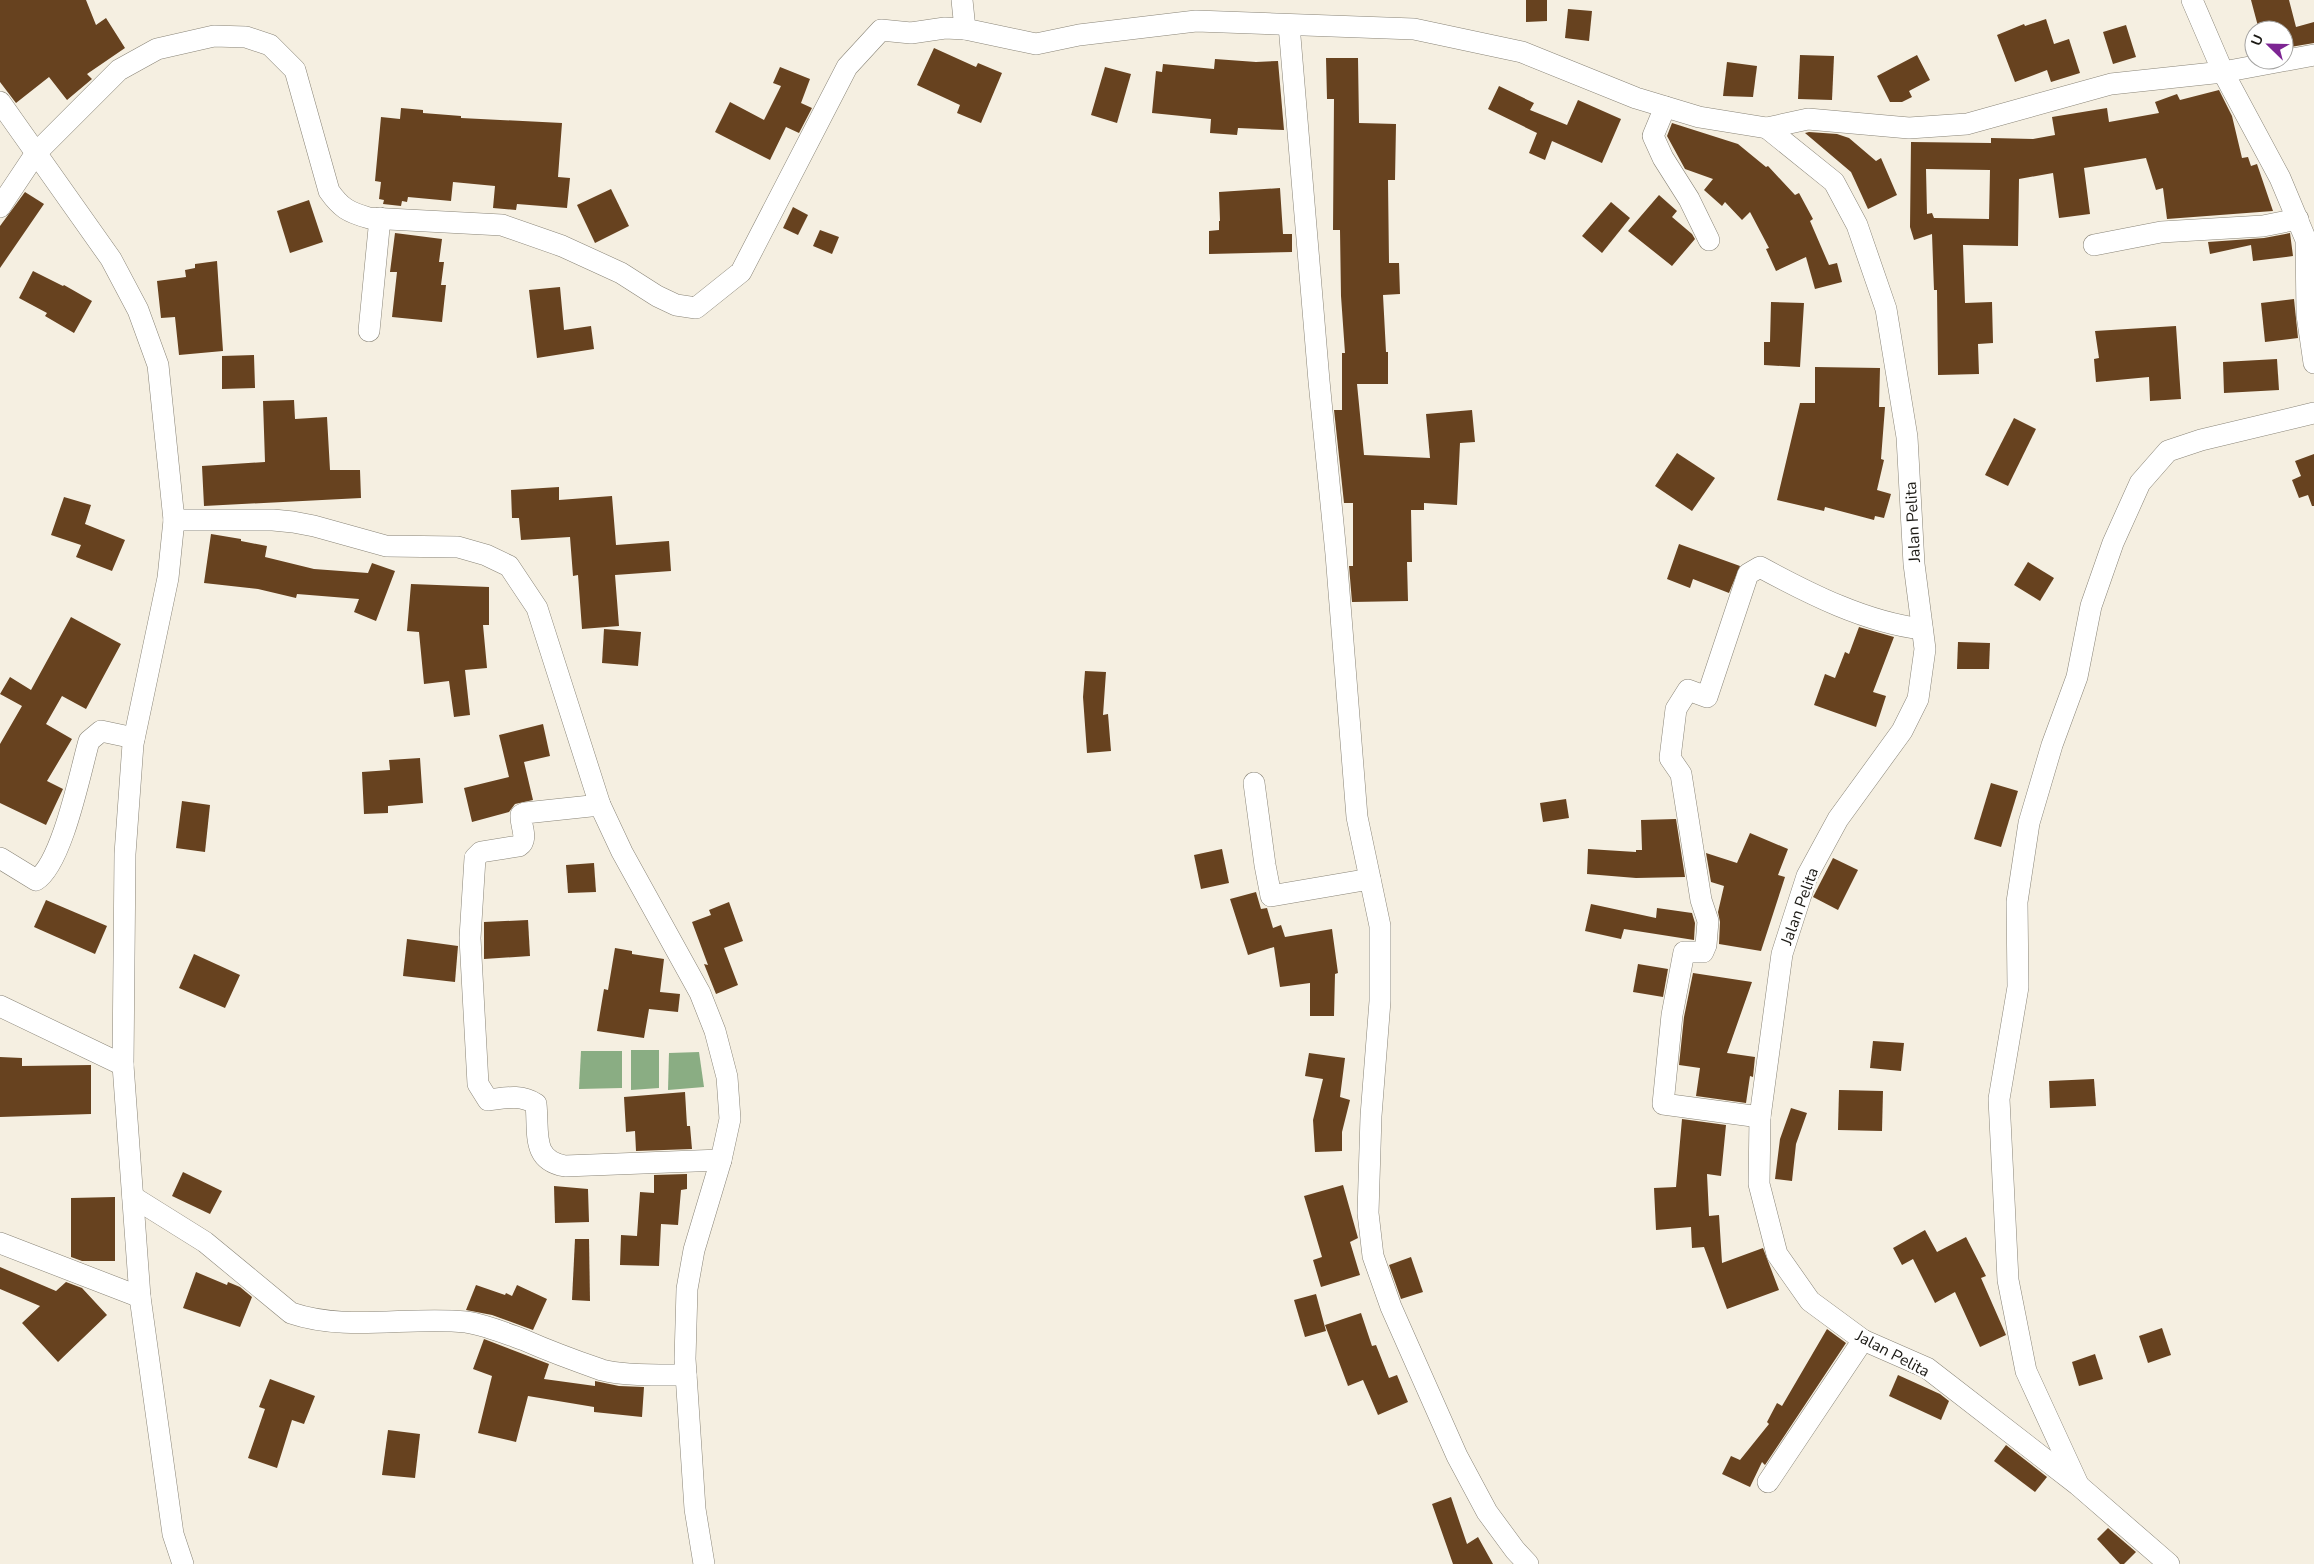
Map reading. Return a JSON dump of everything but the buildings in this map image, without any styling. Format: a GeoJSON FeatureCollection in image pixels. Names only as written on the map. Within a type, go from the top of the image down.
{"type":"FeatureCollection","features":[{"type":"Feature","properties":{"kind":"street"},"geometry":{"type":"LineString","coordinates":[[962,0],[965,29]]}},
{"type":"Feature","properties":{"kind":"street"},"geometry":{"type":"LineString","coordinates":[[2192,0],[2224,72],[2280,178],[2306,240],[2307,315],[2314,363]]}},
{"type":"Feature","properties":{"kind":"street"},"geometry":{"type":"LineString","coordinates":[[0,207],[36,154],[119,70],[157,49],[214,36],[246,38],[270,45],[295,70],[329,191],[339,204],[351,213],[369,218],[502,225],[562,246],[604,265],[676,305],[696,308],[741,272],[847,67],[881,30],[911,33],[945,28],[965,29],[1036,44],[1079,35],[1196,21],[1414,29],[1513,50],[1665,107],[1698,117],[1767,128],[1808,119],[1909,128],[1967,124],[2111,84],[2224,72],[2314,55]]}},
{"type":"Feature","properties":{"kind":"street"},"geometry":{"type":"LineString","coordinates":[[1289,25],[1319,381],[1337,564],[1357,817],[1380,926],[1380,1001],[1371,1116],[1368,1213],[1372,1256],[1390,1307],[1457,1456],[1487,1512],[1528,1564]]}},
{"type":"Feature","properties":{"kind":"street"},"geometry":{"type":"LineString","coordinates":[[0,102],[111,259],[138,310],[158,365],[174,520],[168,578],[134,738],[125,854],[123,1065],[140,1297],[173,1534],[183,1564]]}},
{"type":"Feature","properties":{"kind":"street"},"geometry":{"type":"LineString","coordinates":[[1665,107],[1653,136],[1663,158],[1689,199],[1709,240]]}},
{"type":"Feature","properties":{"kind":"street","name":"Jalan Pelita"},"geometry":{"type":"LineString","coordinates":[[1767,128],[1834,182],[1857,225],[1886,309],[1907,437],[1914,564],[1926,649],[1918,700],[1902,731],[1838,819],[1807,876],[1782,954],[1760,1117],[1759,1184],[1777,1254],[1810,1301],[1863,1340],[1926,1368],[2078,1485],[2168,1564]]}},
{"type":"Feature","properties":{"kind":"street"},"geometry":{"type":"LineString","coordinates":[[369,331],[380,218]]}},
{"type":"Feature","properties":{"kind":"street"},"geometry":{"type":"LineString","coordinates":[[2094,246],[2161,232],[2264,226],[2298,219]]}},
{"type":"Feature","properties":{"kind":"street"},"geometry":{"type":"LineString","coordinates":[[2078,1485],[2026,1370],[2008,1280],[1999,1099],[2018,987],[2017,902],[2029,823],[2052,745],[2077,677],[2092,606],[2112,543],[2140,483],[2168,451],[2201,440],[2314,413]]}},
{"type":"Feature","properties":{"kind":"street"},"geometry":{"type":"LineString","coordinates":[[174,520],[294,522],[386,546],[458,547],[486,555],[509,566],[536,608],[600,805],[622,852],[700,993],[715,1031],[727,1077],[730,1119],[721,1160],[694,1250],[687,1289],[686,1375],[695,1509],[704,1564]]}},
{"type":"Feature","properties":{"kind":"street"},"geometry":{"type":"LineString","coordinates":[[1760,1117],[1663,1104],[1672,1015],[1684,952],[1703,952],[1706,945],[1708,921],[1701,900],[1681,774],[1670,758],[1676,709],[1688,690],[1707,697],[1748,574],[1760,567],[1792,584],[1851,610],[1905,627],[1922,629]]}},
{"type":"Feature","properties":{"kind":"street"},"geometry":{"type":"LineString","coordinates":[[0,858],[36,880],[43,876],[58,850],[89,742],[101,731],[134,738]]}},
{"type":"Feature","properties":{"kind":"street"},"geometry":{"type":"LineString","coordinates":[[1254,783],[1271,896],[1370,879]]}},
{"type":"Feature","properties":{"kind":"street"},"geometry":{"type":"LineString","coordinates":[[600,805],[525,812],[521,815],[523,843],[519,846],[481,852],[476,858],[470,938],[478,1084],[488,1100],[515,1097],[528,1099],[536,1104],[540,1152],[551,1164],[565,1166],[721,1160]]}},
{"type":"Feature","properties":{"kind":"street"},"geometry":{"type":"LineString","coordinates":[[0,1006],[123,1065]]}},
{"type":"Feature","properties":{"kind":"street"},"geometry":{"type":"LineString","coordinates":[[133,1197],[205,1242],[291,1314],[309,1319],[350,1322],[466,1322],[492,1328],[605,1370],[662,1376],[686,1375]]}},
{"type":"Feature","properties":{"kind":"street"},"geometry":{"type":"LineString","coordinates":[[0,1243],[140,1297]]}},
{"type":"Feature","properties":{"kind":"street"},"geometry":{"type":"LineString","coordinates":[[1768,1482],[1863,1340]]}},
{"type":"Feature","properties":{"kind":"shaded area"},"geometry":{"type":"Polygon","coordinates":[[[631,1050],[659,1050],[659,1088],[631,1090],[631,1050]]]}},
{"type":"Feature","properties":{"kind":"shaded area"},"geometry":{"type":"Polygon","coordinates":[[[581,1051],[622,1051],[622,1088],[579,1089],[581,1051]]]}},
{"type":"Feature","properties":{"kind":"shaded area"},"geometry":{"type":"Polygon","coordinates":[[[699,1052],[704,1087],[668,1090],[669,1053],[699,1052]]]}}]}
